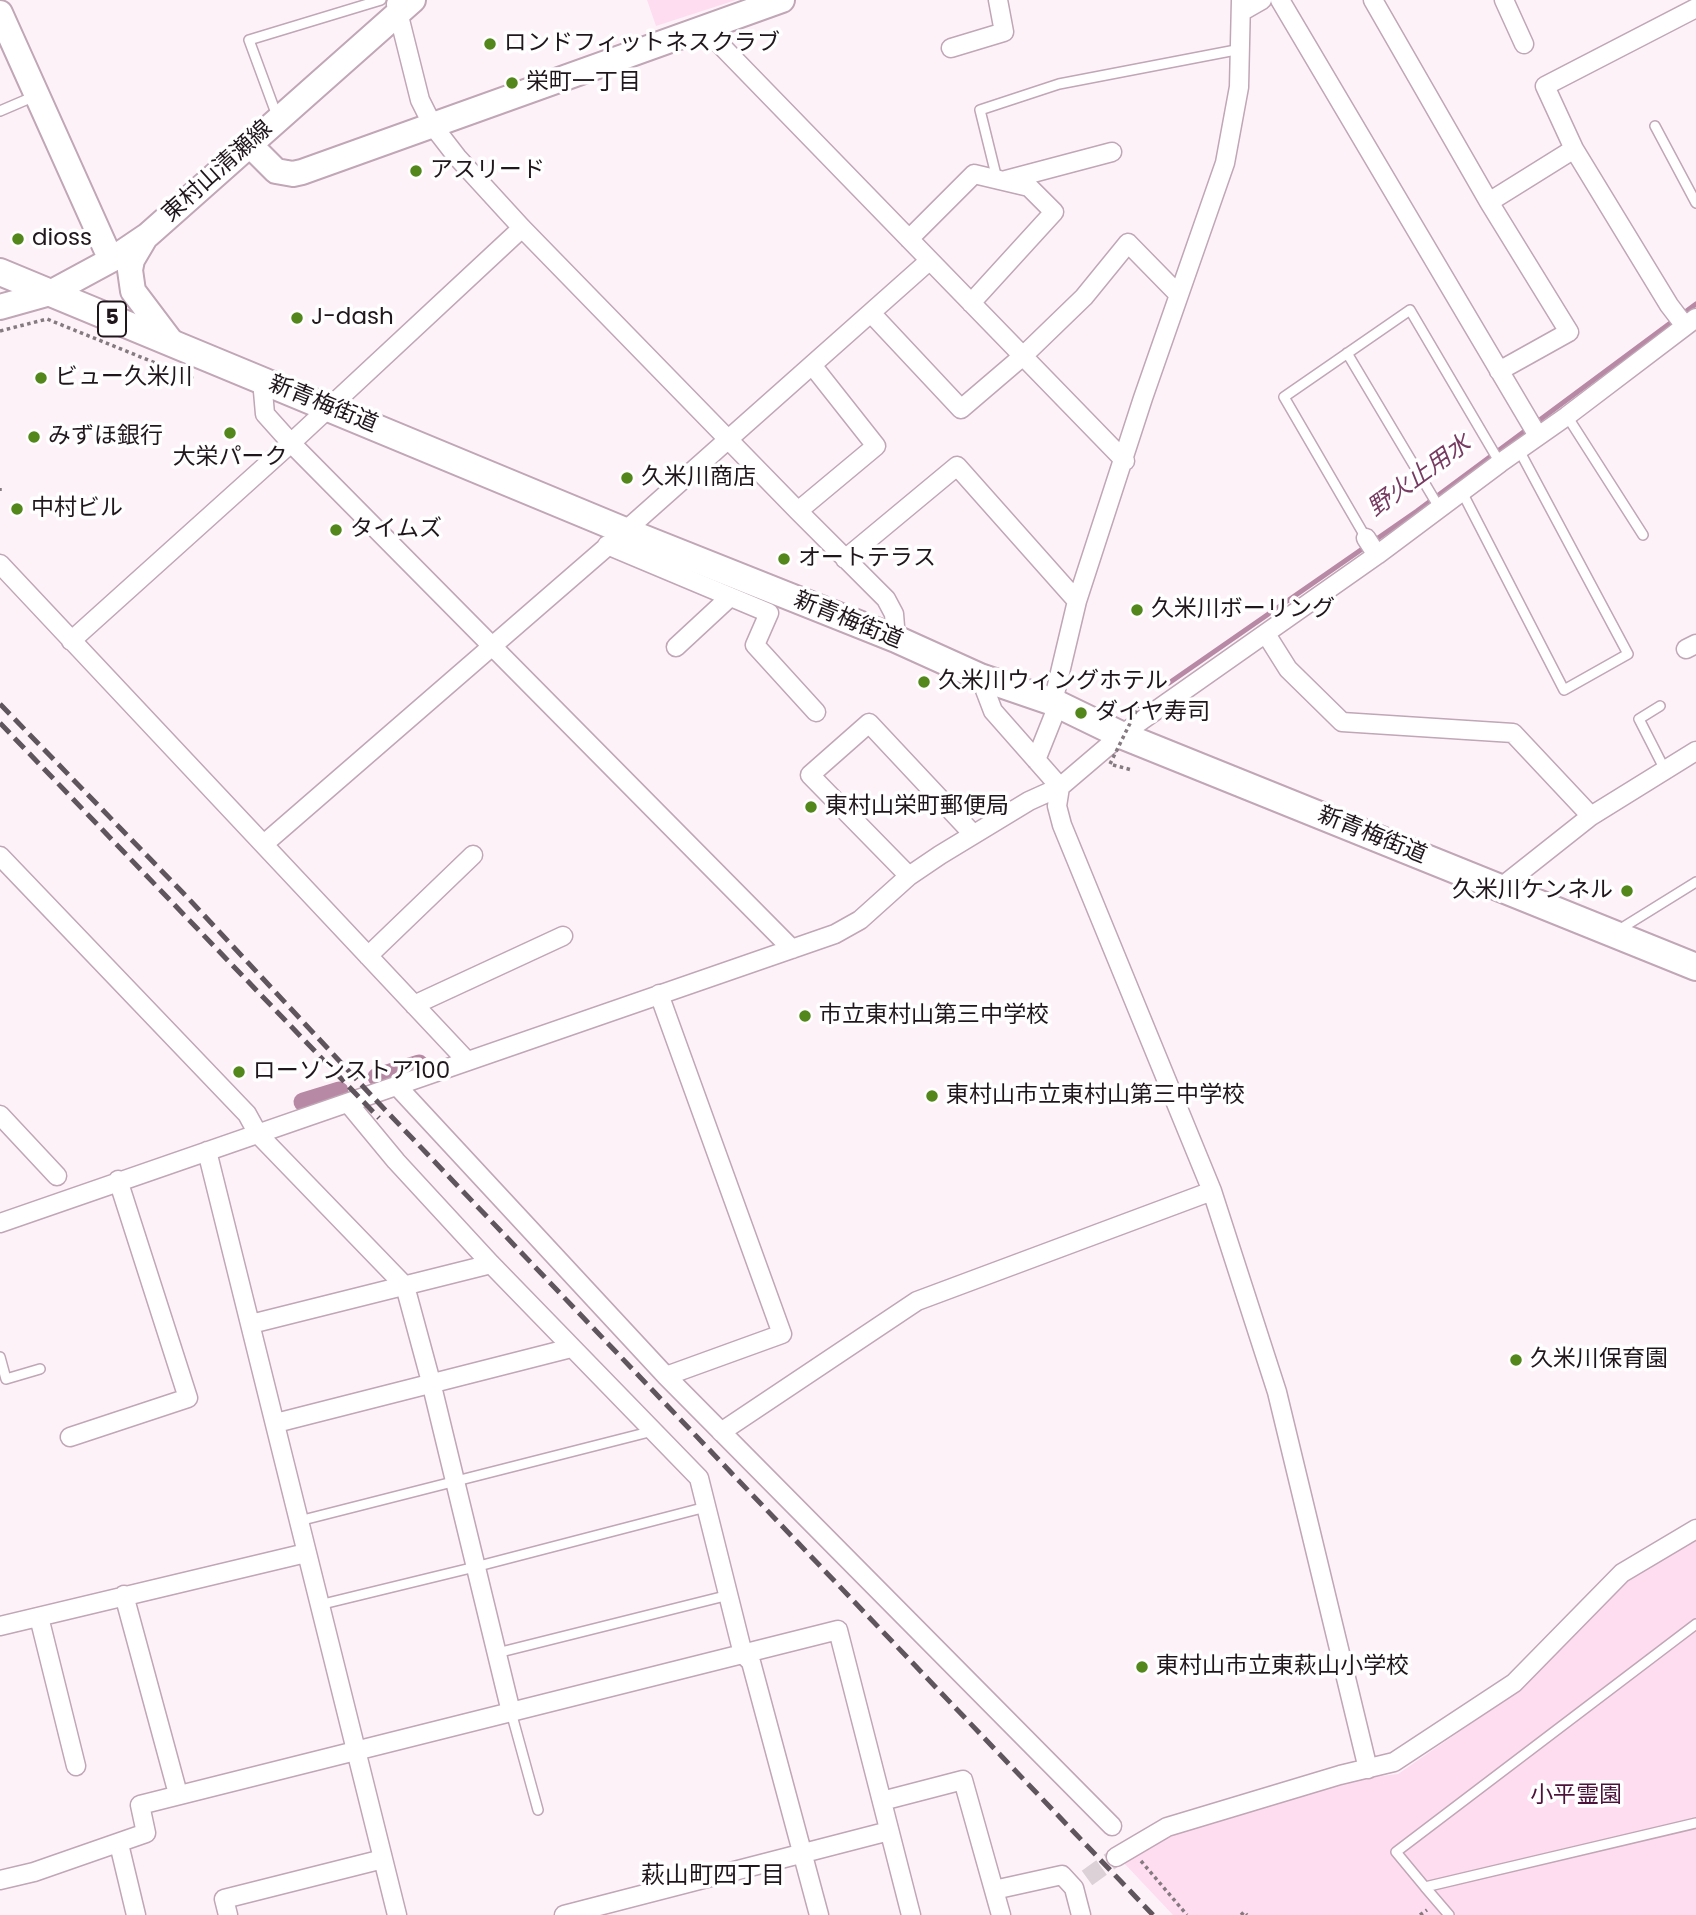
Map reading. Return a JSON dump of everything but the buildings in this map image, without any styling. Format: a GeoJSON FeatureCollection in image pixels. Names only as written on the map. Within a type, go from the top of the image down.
{"type":"FeatureCollection","features":[{"type":"Feature","properties":{"kind":"main road","name":"新青梅街道"},"geometry":{"type":"LineString","coordinates":[[0,272],[328,406],[616,538],[896,639],[980,677],[1056,704],[1121,734],[1696,967]]}},
{"type":"Feature","properties":{"kind":"street"},"geometry":{"type":"LineString","coordinates":[[250,145],[271,168],[284,174],[293,174],[782,0]]}},
{"type":"Feature","properties":{"kind":"street"},"geometry":{"type":"LineString","coordinates":[[951,48],[1004,32],[998,0]]}},
{"type":"Feature","properties":{"kind":"street"},"geometry":{"type":"LineString","coordinates":[[1036,760],[1056,704],[1077,601],[1178,294],[1225,163],[1239,86],[1241,6],[1262,0]]}},
{"type":"Feature","properties":{"kind":"street"},"geometry":{"type":"LineString","coordinates":[[1280,0],[1533,429]]}},
{"type":"Feature","properties":{"kind":"street"},"geometry":{"type":"LineString","coordinates":[[1373,0],[1489,202],[1569,332],[1499,371]]}},
{"type":"Feature","properties":{"kind":"street"},"geometry":{"type":"LineString","coordinates":[[1504,0],[1524,44]]}},
{"type":"Feature","properties":{"kind":"street"},"geometry":{"type":"LineString","coordinates":[[397,3],[420,100],[433,126],[457,157],[522,228],[797,512],[886,599],[894,614],[896,639]]}},
{"type":"Feature","properties":{"kind":"street","name":"東村山清瀬線"},"geometry":{"type":"LineString","coordinates":[[0,307],[50,293],[111,260],[148,235],[278,120],[397,3]]}},
{"type":"Feature","properties":{"kind":"street"},"geometry":{"type":"LineString","coordinates":[[0,1223],[835,934],[860,920],[909,876],[972,834],[1029,801],[1060,787],[1121,734],[1266,634],[1372,548],[1462,492],[1499,461],[1519,450],[1533,429],[1567,416],[1688,323],[1669,305],[1574,149],[1545,86],[1696,8]]}},
{"type":"Feature","properties":{"kind":"street"},"geometry":{"type":"LineString","coordinates":[[0,13],[111,260]]}},
{"type":"Feature","properties":{"kind":"street"},"geometry":{"type":"LineString","coordinates":[[704,28],[1125,461]]}},
{"type":"Feature","properties":{"kind":"street"},"geometry":{"type":"LineString","coordinates":[[1489,202],[1574,149]]}},
{"type":"Feature","properties":{"kind":"street"},"geometry":{"type":"LineString","coordinates":[[1000,180],[1112,152]]}},
{"type":"Feature","properties":{"kind":"street"},"geometry":{"type":"LineString","coordinates":[[909,239],[974,174],[1029,187],[1054,212],[971,303]]}},
{"type":"Feature","properties":{"kind":"street"},"geometry":{"type":"LineString","coordinates":[[71,641],[291,443],[522,228]]}},
{"type":"Feature","properties":{"kind":"street"},"geometry":{"type":"LineString","coordinates":[[148,235],[132,260],[130,281],[133,291],[173,344]]}},
{"type":"Feature","properties":{"kind":"street"},"geometry":{"type":"LineString","coordinates":[[871,313],[961,409],[1023,356],[1084,297],[1128,243],[1178,294]]}},
{"type":"Feature","properties":{"kind":"street"},"geometry":{"type":"LineString","coordinates":[[264,844],[929,261]]}},
{"type":"Feature","properties":{"kind":"street"},"geometry":{"type":"LineString","coordinates":[[797,512],[876,446],[812,365]]}},
{"type":"Feature","properties":{"kind":"street"},"geometry":{"type":"LineString","coordinates":[[262,380],[265,414],[291,443],[494,645],[792,949]]}},
{"type":"Feature","properties":{"kind":"street"},"geometry":{"type":"LineString","coordinates":[[845,559],[957,466],[1077,601]]}},
{"type":"Feature","properties":{"kind":"street"},"geometry":{"type":"LineString","coordinates":[[616,538],[730,597],[769,613],[755,645],[816,712]]}},
{"type":"Feature","properties":{"kind":"street"},"geometry":{"type":"LineString","coordinates":[[0,564],[467,1061]]}},
{"type":"Feature","properties":{"kind":"street"},"geometry":{"type":"LineString","coordinates":[[676,647],[730,597]]}},
{"type":"Feature","properties":{"kind":"street"},"geometry":{"type":"LineString","coordinates":[[1266,634],[1289,670],[1342,722],[1513,733],[1591,816]]}},
{"type":"Feature","properties":{"kind":"street"},"geometry":{"type":"LineString","coordinates":[[980,677],[993,711],[1060,787]]}},
{"type":"Feature","properties":{"kind":"street"},"geometry":{"type":"LineString","coordinates":[[909,876],[810,775],[869,723],[972,834]]}},
{"type":"Feature","properties":{"kind":"street"},"geometry":{"type":"LineString","coordinates":[[1500,888],[1591,816],[1696,751]]}},
{"type":"Feature","properties":{"kind":"street"},"geometry":{"type":"LineString","coordinates":[[1060,787],[1057,806],[1062,825],[1212,1191],[1277,1392],[1368,1769]]}},
{"type":"Feature","properties":{"kind":"street"},"geometry":{"type":"LineString","coordinates":[[368,956],[473,855]]}},
{"type":"Feature","properties":{"kind":"street"},"geometry":{"type":"LineString","coordinates":[[0,856],[247,1114],[258,1134],[405,1286],[511,1712]]}},
{"type":"Feature","properties":{"kind":"street"},"geometry":{"type":"LineString","coordinates":[[414,1005],[564,936]]}},
{"type":"Feature","properties":{"kind":"street"},"geometry":{"type":"LineString","coordinates":[[659,994],[782,1334],[666,1376]]}},
{"type":"Feature","properties":{"kind":"street"},"geometry":{"type":"LineString","coordinates":[[397,1086],[666,1376],[1112,1826]]}},
{"type":"Feature","properties":{"kind":"street"},"geometry":{"type":"LineString","coordinates":[[348,1103],[396,1161],[491,1264],[699,1478],[743,1654],[751,1662],[819,1915]]}},
{"type":"Feature","properties":{"kind":"street"},"geometry":{"type":"LineString","coordinates":[[0,1115],[57,1175]]}},
{"type":"Feature","properties":{"kind":"street"},"geometry":{"type":"LineString","coordinates":[[207,1151],[397,1915]]}},
{"type":"Feature","properties":{"kind":"street"},"geometry":{"type":"LineString","coordinates":[[70,1437],[188,1398],[118,1180]]}},
{"type":"Feature","properties":{"kind":"street"},"geometry":{"type":"LineString","coordinates":[[721,1432],[917,1301],[1212,1191]]}},
{"type":"Feature","properties":{"kind":"street"},"geometry":{"type":"LineString","coordinates":[[251,1324],[491,1264]]}},
{"type":"Feature","properties":{"kind":"street"},"geometry":{"type":"LineString","coordinates":[[276,1423],[571,1348]]}},
{"type":"Feature","properties":{"kind":"street"},"geometry":{"type":"LineString","coordinates":[[1123,1853],[1167,1827],[1340,1775],[1394,1762],[1514,1683],[1622,1573],[1696,1529]]}},
{"type":"Feature","properties":{"kind":"street"},"geometry":{"type":"LineString","coordinates":[[0,1626],[306,1553]]}},
{"type":"Feature","properties":{"kind":"street"},"geometry":{"type":"LineString","coordinates":[[124,1595],[178,1794]]}},
{"type":"Feature","properties":{"kind":"street"},"geometry":{"type":"LineString","coordinates":[[38,1617],[76,1766]]}},
{"type":"Feature","properties":{"kind":"street"},"geometry":{"type":"LineString","coordinates":[[0,1880],[34,1872],[146,1833],[140,1805],[838,1630],[911,1915]]}},
{"type":"Feature","properties":{"kind":"street"},"geometry":{"type":"LineString","coordinates":[[882,1801],[963,1780],[1001,1915]]}},
{"type":"Feature","properties":{"kind":"street"},"geometry":{"type":"LineString","coordinates":[[564,1915],[623,1908],[889,1831]]}},
{"type":"Feature","properties":{"kind":"street"},"geometry":{"type":"LineString","coordinates":[[119,1844],[136,1915]]}},
{"type":"Feature","properties":{"kind":"street"},"geometry":{"type":"LineString","coordinates":[[228,1915],[225,1899],[383,1859]]}},
{"type":"Feature","properties":{"kind":"street"},"geometry":{"type":"LineString","coordinates":[[994,1890],[1062,1875],[1080,1883],[1081,1915]]}},
{"type":"Feature","properties":{"kind":"lane"},"geometry":{"type":"LineString","coordinates":[[278,120],[249,40],[397,3]]}},
{"type":"Feature","properties":{"kind":"lane"},"geometry":{"type":"LineString","coordinates":[[1000,180],[980,110],[1059,84],[1241,49]]}},
{"type":"Feature","properties":{"kind":"lane"},"geometry":{"type":"LineString","coordinates":[[0,111],[37,95]]}},
{"type":"Feature","properties":{"kind":"lane"},"geometry":{"type":"LineString","coordinates":[[1655,126],[1696,203]]}},
{"type":"Feature","properties":{"kind":"lane"},"geometry":{"type":"LineString","coordinates":[[1372,548],[1284,397],[1410,310],[1499,461]]}},
{"type":"Feature","properties":{"kind":"lane"},"geometry":{"type":"LineString","coordinates":[[1347,353],[1438,506]]}},
{"type":"Feature","properties":{"kind":"lane"},"geometry":{"type":"LineString","coordinates":[[1567,416],[1643,535]]}},
{"type":"Feature","properties":{"kind":"lane"},"geometry":{"type":"LineString","coordinates":[[1462,492],[1564,690],[1628,654],[1519,450]]}},
{"type":"Feature","properties":{"kind":"lane"},"geometry":{"type":"LineString","coordinates":[[1660,706],[1639,719],[1665,770]]}},
{"type":"Feature","properties":{"kind":"lane"},"geometry":{"type":"LineString","coordinates":[[1614,933],[1696,882]]}},
{"type":"Feature","properties":{"kind":"lane"},"geometry":{"type":"LineString","coordinates":[[0,1357],[6,1379],[40,1368]]}},
{"type":"Feature","properties":{"kind":"lane"},"geometry":{"type":"LineString","coordinates":[[299,1521],[654,1431]]}},
{"type":"Feature","properties":{"kind":"lane"},"geometry":{"type":"LineString","coordinates":[[319,1605],[706,1507]]}},
{"type":"Feature","properties":{"kind":"lane"},"geometry":{"type":"LineString","coordinates":[[497,1653],[729,1595]]}},
{"type":"Feature","properties":{"kind":"lane"},"geometry":{"type":"LineString","coordinates":[[1449,1915],[1395,1852],[1696,1624]]}},
{"type":"Feature","properties":{"kind":"lane"},"geometry":{"type":"LineString","coordinates":[[511,1712],[538,1810]]}},
{"type":"Feature","properties":{"kind":"lane"},"geometry":{"type":"LineString","coordinates":[[1425,1887],[1696,1823]]}},
{"type":"Feature","properties":{"kind":"path"},"geometry":{"type":"LineString","coordinates":[[0,331],[47,319],[201,381]]}},
{"type":"Feature","properties":{"kind":"path"},"geometry":{"type":"LineString","coordinates":[[1132,770],[1110,764],[1139,705]]}},
{"type":"Feature","properties":{"kind":"path"},"geometry":{"type":"LineString","coordinates":[[1123,1853],[1187,1915]]}},
{"type":"Feature","properties":{"kind":"path"},"geometry":{"type":"LineString","coordinates":[[1241,1915],[1244,1912],[1247,1915]]}},
{"type":"Feature","properties":{"kind":"green space"},"geometry":{"type":"Polygon","coordinates":[[[647,0],[736,0],[656,26],[647,0]]]}},
{"type":"Feature","properties":{"kind":"green space","name":"小平霊園"},"geometry":{"type":"Polygon","coordinates":[[[1696,1535],[1696,1915],[1173,1915],[1122,1861],[1170,1832],[1349,1780],[1398,1774],[1521,1689],[1626,1575],[1696,1535]]]}},
{"type":"Feature","properties":{"kind":"waterway","name":"野火止用水"},"geometry":{"type":"LineString","coordinates":[[1169,683],[1417,511],[1696,304]]}},
{"type":"Feature","properties":{"kind":"waterway","name":"野火止用水"},"geometry":{"type":"LineString","coordinates":[[377,1077],[419,1064]]}},
{"type":"Feature","properties":{"kind":"waterway","name":"野火止用水"},"geometry":{"type":"LineString","coordinates":[[303,1102],[339,1091]]}},
{"type":"Feature","properties":{"kind":"tunnel"},"geometry":{"type":"LineString","coordinates":[[1087,1878],[1116,1857]]}},
{"type":"Feature","properties":{"kind":"railway"},"geometry":{"type":"LineString","coordinates":[[0,704],[188,898],[371,1095],[1153,1915]]}},
{"type":"Feature","properties":{"kind":"railway"},"geometry":{"type":"LineString","coordinates":[[0,723],[379,1118]]}},
{"type":"Feature","properties":{"kind":"place","name":"ロンドフィットネスクラブ"},"geometry":{"type":"Point","coordinates":[490,44]}},
{"type":"Feature","properties":{"kind":"place","name":"栄町一丁目"},"geometry":{"type":"Point","coordinates":[512,83]}},
{"type":"Feature","properties":{"kind":"place","name":"アスリード"},"geometry":{"type":"Point","coordinates":[416,171]}},
{"type":"Feature","properties":{"kind":"place","name":"dioss"},"geometry":{"type":"Point","coordinates":[18,239]}},
{"type":"Feature","properties":{"kind":"place","name":"J-dash"},"geometry":{"type":"Point","coordinates":[297,318]}},
{"type":"Feature","properties":{"kind":"place","name":"ビュー久米川"},"geometry":{"type":"Point","coordinates":[41,378]}},
{"type":"Feature","properties":{"kind":"place","name":"大栄パーク"},"geometry":{"type":"Point","coordinates":[230,433]}},
{"type":"Feature","properties":{"kind":"place","name":"みずほ銀行"},"geometry":{"type":"Point","coordinates":[34,437]}},
{"type":"Feature","properties":{"kind":"place","name":"久米川商店"},"geometry":{"type":"Point","coordinates":[627,478]}},
{"type":"Feature","properties":{"kind":"place","name":"中村ビル"},"geometry":{"type":"Point","coordinates":[17,509]}},
{"type":"Feature","properties":{"kind":"place","name":"タイムズ"},"geometry":{"type":"Point","coordinates":[336,530]}},
{"type":"Feature","properties":{"kind":"place","name":"オートテラス"},"geometry":{"type":"Point","coordinates":[784,559]}},
{"type":"Feature","properties":{"kind":"place","name":"久米川ボーリング"},"geometry":{"type":"Point","coordinates":[1137,610]}},
{"type":"Feature","properties":{"kind":"place","name":"久米川ウィングホテル"},"geometry":{"type":"Point","coordinates":[924,682]}},
{"type":"Feature","properties":{"kind":"place","name":"ダイヤ寿司"},"geometry":{"type":"Point","coordinates":[1081,713]}},
{"type":"Feature","properties":{"kind":"place","name":"東村山栄町郵便局"},"geometry":{"type":"Point","coordinates":[811,807]}},
{"type":"Feature","properties":{"kind":"place","name":"久米川ケンネル"},"geometry":{"type":"Point","coordinates":[1627,891]}},
{"type":"Feature","properties":{"kind":"place","name":"市立東村山第三中学校"},"geometry":{"type":"Point","coordinates":[805,1016]}},
{"type":"Feature","properties":{"kind":"place","name":"ローソンストア100"},"geometry":{"type":"Point","coordinates":[239,1072]}},
{"type":"Feature","properties":{"kind":"place","name":"東村山市立東村山第三中学校"},"geometry":{"type":"Point","coordinates":[932,1096]}},
{"type":"Feature","properties":{"kind":"place","name":"久米川保育園"},"geometry":{"type":"Point","coordinates":[1516,1360]}},
{"type":"Feature","properties":{"kind":"place","name":"東村山市立東萩山小学校"},"geometry":{"type":"Point","coordinates":[1142,1667]}},
{"type":"Feature","properties":{"kind":"district","name":"萩山町四丁目"},"geometry":{"type":"Point","coordinates":[713,1877]}}]}
